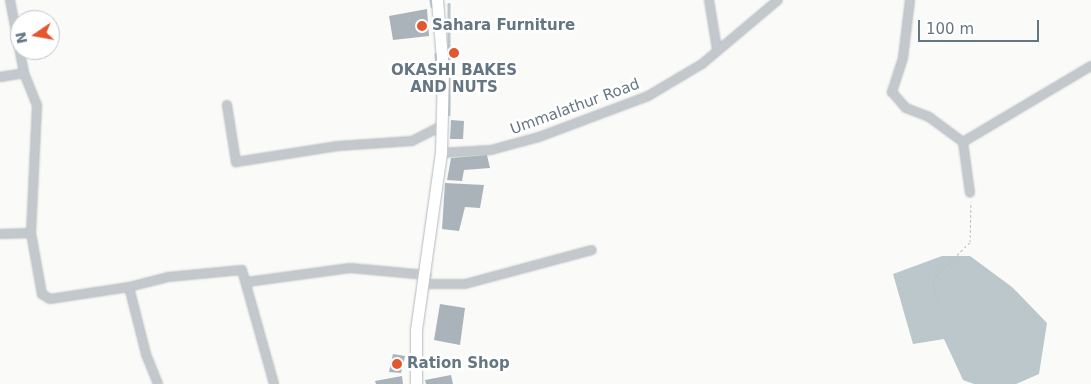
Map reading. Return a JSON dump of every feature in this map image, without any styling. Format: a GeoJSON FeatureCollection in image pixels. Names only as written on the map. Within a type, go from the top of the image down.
{"type":"FeatureCollection","features":[{"type":"Feature","properties":{"kind":"main road"},"geometry":{"type":"LineString","coordinates":[[416,384],[416,330],[426,280],[441,153],[442,126],[437,0]]}},
{"type":"Feature","properties":{"kind":"street"},"geometry":{"type":"LineString","coordinates":[[10,0],[24,73],[37,106],[31,233],[42,294],[50,299],[129,287],[168,277],[242,270],[247,282],[274,384]]}},
{"type":"Feature","properties":{"kind":"street"},"geometry":{"type":"LineString","coordinates":[[709,0],[717,49]]}},
{"type":"Feature","properties":{"kind":"street","name":"Ummalathur Road"},"geometry":{"type":"LineString","coordinates":[[441,153],[506,147],[584,122],[688,74],[778,0]]}},
{"type":"Feature","properties":{"kind":"street"},"geometry":{"type":"LineString","coordinates":[[910,0],[903,58],[892,92],[906,108],[928,116],[963,142],[970,193]]}},
{"type":"Feature","properties":{"kind":"street"},"geometry":{"type":"LineString","coordinates":[[963,142],[1091,66]]}},
{"type":"Feature","properties":{"kind":"street"},"geometry":{"type":"LineString","coordinates":[[0,77],[24,73]]}},
{"type":"Feature","properties":{"kind":"street"},"geometry":{"type":"LineString","coordinates":[[227,105],[236,162],[338,146],[412,141],[442,126]]}},
{"type":"Feature","properties":{"kind":"street"},"geometry":{"type":"LineString","coordinates":[[0,234],[31,233]]}},
{"type":"Feature","properties":{"kind":"street"},"geometry":{"type":"LineString","coordinates":[[247,282],[350,268],[465,284],[592,250]]}},
{"type":"Feature","properties":{"kind":"street"},"geometry":{"type":"LineString","coordinates":[[129,287],[146,354],[158,384]]}},
{"type":"Feature","properties":{"kind":"path"},"geometry":{"type":"LineString","coordinates":[[938,301],[936,276],[970,242],[970,193]]}},
{"type":"Feature","properties":{"kind":"shaded area"},"geometry":{"type":"Polygon","coordinates":[[[942,256],[970,256],[1012,287],[1047,323],[1039,374],[1016,384],[974,384],[963,380],[944,339],[913,344],[893,274],[942,256]]]}},
{"type":"Feature","properties":{"kind":"building"},"geometry":{"type":"Polygon","coordinates":[[[427,9],[429,36],[393,40],[389,16],[427,9]]]}},
{"type":"Feature","properties":{"kind":"building"},"geometry":{"type":"Polygon","coordinates":[[[451,120],[464,121],[463,139],[450,139],[451,120]]]}},
{"type":"Feature","properties":{"kind":"building"},"geometry":{"type":"Polygon","coordinates":[[[487,155],[490,168],[464,170],[462,181],[447,180],[451,158],[487,155]]]}},
{"type":"Feature","properties":{"kind":"building"},"geometry":{"type":"Polygon","coordinates":[[[445,183],[484,185],[480,208],[465,207],[459,231],[442,229],[445,183]]]}},
{"type":"Feature","properties":{"kind":"building"},"geometry":{"type":"Polygon","coordinates":[[[440,304],[465,308],[460,345],[434,340],[440,304]]]}},
{"type":"Feature","properties":{"kind":"building","name":"Ration Shop"},"geometry":{"type":"Polygon","coordinates":[[[393,354],[405,356],[401,373],[389,372],[393,354]]]}},
{"type":"Feature","properties":{"kind":"building"},"geometry":{"type":"Polygon","coordinates":[[[451,375],[453,384],[426,384],[425,380],[451,375]]]}},
{"type":"Feature","properties":{"kind":"building"},"geometry":{"type":"Polygon","coordinates":[[[402,376],[403,384],[376,384],[375,381],[402,376]]]}},
{"type":"Feature","properties":{"kind":"waterway"},"geometry":{"type":"LineString","coordinates":[[431,0],[432,6]]}},
{"type":"Feature","properties":{"kind":"waterway"},"geometry":{"type":"LineString","coordinates":[[449,4],[449,114]]}},
{"type":"Feature","properties":{"kind":"waterway"},"geometry":{"type":"LineString","coordinates":[[436,54],[437,73]]}},
{"type":"Feature","properties":{"kind":"place","name":"Sahara Furniture"},"geometry":{"type":"Point","coordinates":[422,26]}},
{"type":"Feature","properties":{"kind":"place","name":"OKASHI BAKES AND NUTS"},"geometry":{"type":"Point","coordinates":[454,53]}},
{"type":"Feature","properties":{"kind":"place","name":"Ration Shop"},"geometry":{"type":"Point","coordinates":[397,364]}}]}
